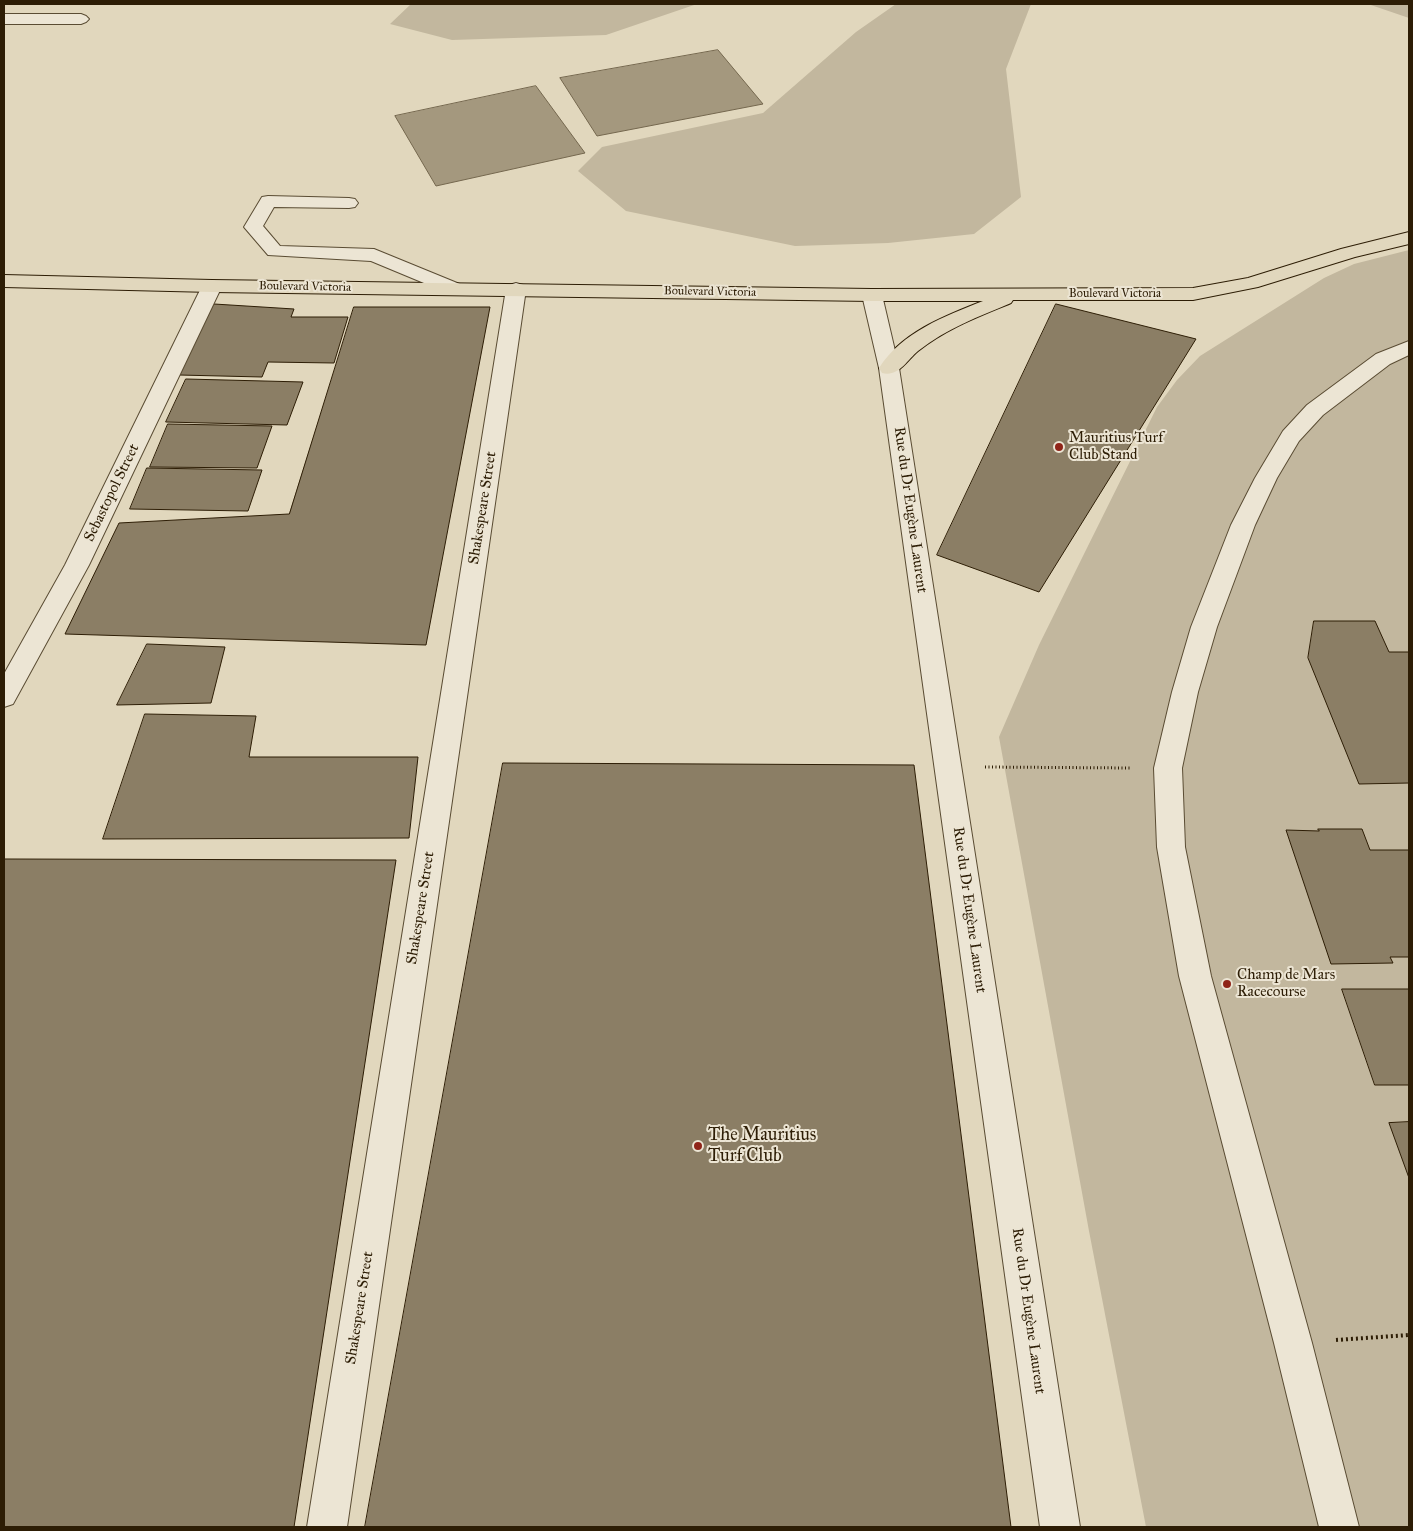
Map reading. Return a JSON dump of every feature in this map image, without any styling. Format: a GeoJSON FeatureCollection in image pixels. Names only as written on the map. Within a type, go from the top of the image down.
{"type":"FeatureCollection","features":[{"type":"Feature","properties":{"kind":"main road","name":"Boulevard Victoria"},"geometry":{"type":"LineString","coordinates":[[4,281],[212,286],[872,295],[1193,294],[1251,283],[1348,253],[1409,238]]}},
{"type":"Feature","properties":{"kind":"main road"},"geometry":{"type":"LineString","coordinates":[[889,368],[910,347],[939,326],[1017,294]]}},
{"type":"Feature","properties":{"kind":"street"},"geometry":{"type":"LineString","coordinates":[[4,19],[81,19]]}},
{"type":"Feature","properties":{"kind":"street"},"geometry":{"type":"LineString","coordinates":[[349,203],[268,201],[253,227],[275,251],[374,255],[455,289]]}},
{"type":"Feature","properties":{"kind":"street","name":"Sebastopol Street"},"geometry":{"type":"LineString","coordinates":[[4,697],[78,564],[212,286]]}},
{"type":"Feature","properties":{"kind":"street","name":"Shakespeare Street"},"geometry":{"type":"LineString","coordinates":[[327,1527],[516,289]]}},
{"type":"Feature","properties":{"kind":"street","name":"Rue du Dr Eugène Laurent"},"geometry":{"type":"LineString","coordinates":[[872,295],[889,368],[1060,1527]]}},
{"type":"Feature","properties":{"kind":"street"},"geometry":{"type":"LineString","coordinates":[[1340,1527],[1293,1343],[1194,976],[1171,847],[1168,768],[1184,692],[1204,626],[1243,525],[1266,478],[1291,436],[1315,410],[1384,359],[1409,347]]}},
{"type":"Feature","properties":{"kind":"path"},"geometry":{"type":"LineString","coordinates":[[982,767],[1168,768]]}},
{"type":"Feature","properties":{"kind":"path"},"geometry":{"type":"LineString","coordinates":[[1293,1343],[1409,1335]]}},
{"type":"Feature","properties":{"kind":"shaded area"},"geometry":{"type":"Polygon","coordinates":[[[411,4],[697,4],[606,35],[452,40],[390,24],[411,4]]]}},
{"type":"Feature","properties":{"kind":"shaded area"},"geometry":{"type":"Polygon","coordinates":[[[896,4],[1031,4],[1006,69],[1021,197],[974,234],[888,243],[795,246],[626,211],[578,171],[602,147],[763,113],[856,32],[896,4]]]}},
{"type":"Feature","properties":{"kind":"shaded area"},"geometry":{"type":"Polygon","coordinates":[[[1368,4],[1409,4],[1409,18],[1368,4]]]}},
{"type":"Feature","properties":{"kind":"shaded area"},"geometry":{"type":"Polygon","coordinates":[[[718,50],[763,104],[597,136],[560,78],[718,50]]]}},
{"type":"Feature","properties":{"kind":"shaded area"},"geometry":{"type":"Polygon","coordinates":[[[536,86],[585,153],[436,186],[395,116],[536,86]]]}},
{"type":"Feature","properties":{"kind":"shaded area","name":"Champ de Mars Racecourse"},"geometry":{"type":"Polygon","coordinates":[[[1409,250],[1409,1527],[1146,1527],[1089,1231],[999,737],[1039,645],[1157,407],[1177,380],[1200,356],[1324,278],[1354,264],[1409,250]]]}},
{"type":"Feature","properties":{"kind":"building"},"geometry":{"type":"Polygon","coordinates":[[[214,304],[294,309],[291,317],[348,317],[334,363],[268,362],[262,377],[179,375],[214,304]]]}},
{"type":"Feature","properties":{"kind":"building","name":"Mauritius Turf Club Stand"},"geometry":{"type":"Polygon","coordinates":[[[1056,304],[1196,339],[1039,592],[937,555],[1056,304]]]}},
{"type":"Feature","properties":{"kind":"building"},"geometry":{"type":"Polygon","coordinates":[[[354,307],[490,307],[426,645],[65,634],[119,523],[289,514],[354,307]]]}},
{"type":"Feature","properties":{"kind":"building"},"geometry":{"type":"Polygon","coordinates":[[[186,379],[303,382],[287,425],[166,422],[186,379]]]}},
{"type":"Feature","properties":{"kind":"building"},"geometry":{"type":"Polygon","coordinates":[[[168,424],[272,426],[257,468],[150,467],[168,424]]]}},
{"type":"Feature","properties":{"kind":"building"},"geometry":{"type":"Polygon","coordinates":[[[147,468],[262,470],[248,511],[130,509],[147,468]]]}},
{"type":"Feature","properties":{"kind":"building"},"geometry":{"type":"Polygon","coordinates":[[[1314,621],[1375,621],[1389,652],[1409,652],[1409,783],[1359,784],[1308,658],[1314,621]]]}},
{"type":"Feature","properties":{"kind":"building"},"geometry":{"type":"Polygon","coordinates":[[[147,644],[225,647],[211,703],[117,705],[147,644]]]}},
{"type":"Feature","properties":{"kind":"building"},"geometry":{"type":"Polygon","coordinates":[[[145,714],[256,716],[249,757],[418,757],[409,838],[103,839],[145,714]]]}},
{"type":"Feature","properties":{"kind":"building","name":"The Mauritius Turf Club"},"geometry":{"type":"Polygon","coordinates":[[[503,763],[914,765],[1011,1527],[365,1527],[503,763]]]}},
{"type":"Feature","properties":{"kind":"building"},"geometry":{"type":"Polygon","coordinates":[[[1318,829],[1362,829],[1370,850],[1409,850],[1409,957],[1390,957],[1393,963],[1331,964],[1286,830],[1319,831],[1318,829]]]}},
{"type":"Feature","properties":{"kind":"building"},"geometry":{"type":"Polygon","coordinates":[[[4,859],[396,860],[294,1527],[4,1527],[4,859]]]}},
{"type":"Feature","properties":{"kind":"building"},"geometry":{"type":"Polygon","coordinates":[[[1342,989],[1409,989],[1409,1085],[1375,1085],[1342,989]]]}},
{"type":"Feature","properties":{"kind":"building"},"geometry":{"type":"Polygon","coordinates":[[[1409,1122],[1409,1178],[1389,1123],[1409,1122]]]}},
{"type":"Feature","properties":{"kind":"place","name":"Mauritius Turf Club Stand"},"geometry":{"type":"Point","coordinates":[1059,447]}},
{"type":"Feature","properties":{"kind":"place","name":"Champ de Mars Racecourse"},"geometry":{"type":"Point","coordinates":[1227,984]}},
{"type":"Feature","properties":{"kind":"place","name":"The Mauritius Turf Club"},"geometry":{"type":"Point","coordinates":[698,1146]}}]}
